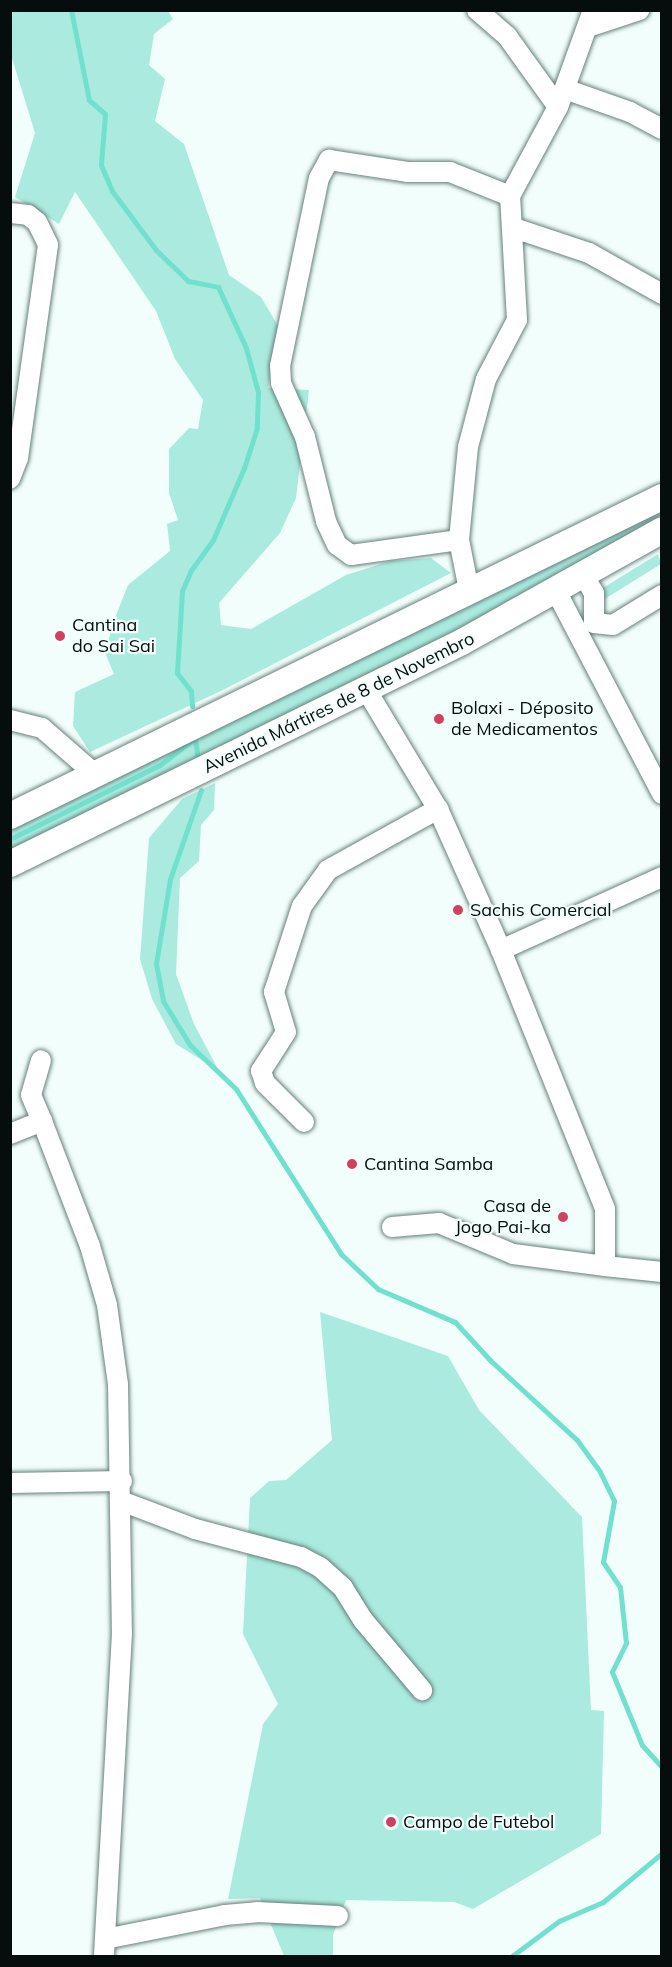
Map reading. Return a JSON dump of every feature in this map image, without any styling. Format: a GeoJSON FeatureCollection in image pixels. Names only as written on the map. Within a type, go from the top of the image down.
{"type":"FeatureCollection","features":[{"type":"Feature","properties":{"kind":"main road"},"geometry":{"type":"LineString","coordinates":[[10,816],[662,497]]}},
{"type":"Feature","properties":{"kind":"main road","name":"Avenida Mártires de 8 de Novembro"},"geometry":{"type":"LineString","coordinates":[[10,864],[367,691],[584,576],[662,530]]}},
{"type":"Feature","properties":{"kind":"street"},"geometry":{"type":"LineString","coordinates":[[477,10],[507,36],[562,98],[630,112],[662,129]]}},
{"type":"Feature","properties":{"kind":"street"},"geometry":{"type":"LineString","coordinates":[[469,590],[459,540],[468,447],[486,379],[517,320],[510,196],[562,98],[592,18],[639,10]]}},
{"type":"Feature","properties":{"kind":"street"},"geometry":{"type":"LineString","coordinates":[[459,540],[351,555],[338,545],[326,521],[305,437],[281,383],[280,366],[319,178],[329,160],[339,158],[407,172],[450,171],[510,196]]}},
{"type":"Feature","properties":{"kind":"street"},"geometry":{"type":"LineString","coordinates":[[10,213],[28,215],[37,222],[48,245],[18,458],[10,479]]}},
{"type":"Feature","properties":{"kind":"street"},"geometry":{"type":"LineString","coordinates":[[513,228],[589,253],[662,294]]}},
{"type":"Feature","properties":{"kind":"street"},"geometry":{"type":"LineString","coordinates":[[584,576],[594,593],[586,627]]}},
{"type":"Feature","properties":{"kind":"street"},"geometry":{"type":"LineString","coordinates":[[556,591],[586,627],[662,794]]}},
{"type":"Feature","properties":{"kind":"street"},"geometry":{"type":"LineString","coordinates":[[586,627],[612,625],[662,595]]}},
{"type":"Feature","properties":{"kind":"street"},"geometry":{"type":"LineString","coordinates":[[367,691],[438,809],[501,950],[605,1209],[604,1266]]}},
{"type":"Feature","properties":{"kind":"street"},"geometry":{"type":"LineString","coordinates":[[10,720],[42,728],[95,774]]}},
{"type":"Feature","properties":{"kind":"street"},"geometry":{"type":"LineString","coordinates":[[304,1122],[265,1083],[261,1071],[286,1032],[274,992],[302,906],[328,870],[438,809]]}},
{"type":"Feature","properties":{"kind":"street"},"geometry":{"type":"LineString","coordinates":[[501,950],[662,877]]}},
{"type":"Feature","properties":{"kind":"street"},"geometry":{"type":"LineString","coordinates":[[41,1060],[32,1095],[90,1246],[107,1305],[118,1384],[122,1481],[122,1633],[104,1948],[225,1915],[257,1912],[338,1916]]}},
{"type":"Feature","properties":{"kind":"street"},"geometry":{"type":"LineString","coordinates":[[10,1134],[42,1121]]}},
{"type":"Feature","properties":{"kind":"street"},"geometry":{"type":"LineString","coordinates":[[392,1227],[439,1223],[513,1254],[662,1272]]}},
{"type":"Feature","properties":{"kind":"street"},"geometry":{"type":"LineString","coordinates":[[10,1483],[122,1481]]}},
{"type":"Feature","properties":{"kind":"street"},"geometry":{"type":"LineString","coordinates":[[121,1501],[195,1529],[301,1557],[320,1567],[343,1588],[363,1620],[422,1690]]}},
{"type":"Feature","properties":{"kind":"green space"},"geometry":{"type":"Polygon","coordinates":[[[10,11],[168,11],[173,19],[154,34],[149,65],[165,79],[155,121],[184,144],[229,275],[261,297],[278,326],[268,388],[309,390],[296,498],[280,533],[219,603],[221,625],[251,629],[346,575],[390,561],[431,558],[451,573],[221,691],[90,752],[73,726],[75,692],[114,674],[106,655],[111,628],[128,585],[170,551],[167,524],[178,520],[169,493],[169,449],[189,428],[198,429],[203,400],[175,359],[156,311],[75,192],[59,224],[15,197],[35,133],[11,55],[10,11]]]}},
{"type":"Feature","properties":{"kind":"green space"},"geometry":{"type":"Polygon","coordinates":[[[661,510],[661,515],[490,619],[11,849],[11,830],[661,510]]]}},
{"type":"Feature","properties":{"kind":"green space"},"geometry":{"type":"Polygon","coordinates":[[[658,554],[661,564],[603,600],[598,591],[658,554]]]}},
{"type":"Feature","properties":{"kind":"green space"},"geometry":{"type":"Polygon","coordinates":[[[215,783],[214,810],[201,825],[199,861],[180,878],[176,974],[194,1024],[219,1071],[176,1044],[152,999],[140,959],[149,838],[182,799],[215,783]]]}},
{"type":"Feature","properties":{"kind":"green space"},"geometry":{"type":"Polygon","coordinates":[[[320,1312],[448,1356],[479,1410],[582,1517],[591,1710],[604,1711],[601,1834],[473,1909],[454,1902],[346,1900],[333,1935],[333,1956],[284,1956],[260,1898],[228,1899],[263,1724],[278,1704],[243,1634],[250,1498],[269,1481],[286,1480],[332,1440],[320,1312]]]}},
{"type":"Feature","properties":{"kind":"waterway"},"geometry":{"type":"LineString","coordinates":[[71,10],[89,100],[105,114],[101,165],[112,191],[156,250],[188,281],[218,287],[246,348],[258,392],[257,428],[244,468],[213,540],[191,570],[182,591],[177,673],[191,691],[192,706]]}},
{"type":"Feature","properties":{"kind":"waterway"},"geometry":{"type":"LineString","coordinates":[[195,737],[198,760]]}},
{"type":"Feature","properties":{"kind":"waterway"},"geometry":{"type":"LineString","coordinates":[[10,839],[160,765],[192,740]]}},
{"type":"Feature","properties":{"kind":"waterway"},"geometry":{"type":"LineString","coordinates":[[201,790],[170,879],[156,964],[163,1001],[190,1045],[236,1089],[341,1254],[378,1289],[455,1322],[491,1361],[577,1440],[600,1472],[614,1501],[603,1562],[620,1587],[626,1643],[612,1672],[642,1745],[662,1767]]}},
{"type":"Feature","properties":{"kind":"waterway"},"geometry":{"type":"LineString","coordinates":[[512,1956],[559,1921],[603,1902],[662,1853]]}},
{"type":"Feature","properties":{"kind":"place","name":"Cantina do Sai Sai"},"geometry":{"type":"Point","coordinates":[60,636]}},
{"type":"Feature","properties":{"kind":"place","name":"Bolaxi - Déposito de Medicamentos"},"geometry":{"type":"Point","coordinates":[439,719]}},
{"type":"Feature","properties":{"kind":"place","name":"Sachis Comercial"},"geometry":{"type":"Point","coordinates":[458,910]}},
{"type":"Feature","properties":{"kind":"place","name":"Cantina Samba"},"geometry":{"type":"Point","coordinates":[352,1164]}},
{"type":"Feature","properties":{"kind":"place","name":"Casa de Jogo Pai-ka"},"geometry":{"type":"Point","coordinates":[563,1217]}},
{"type":"Feature","properties":{"kind":"place","name":"Campo de Futebol"},"geometry":{"type":"Point","coordinates":[391,1822]}}]}
